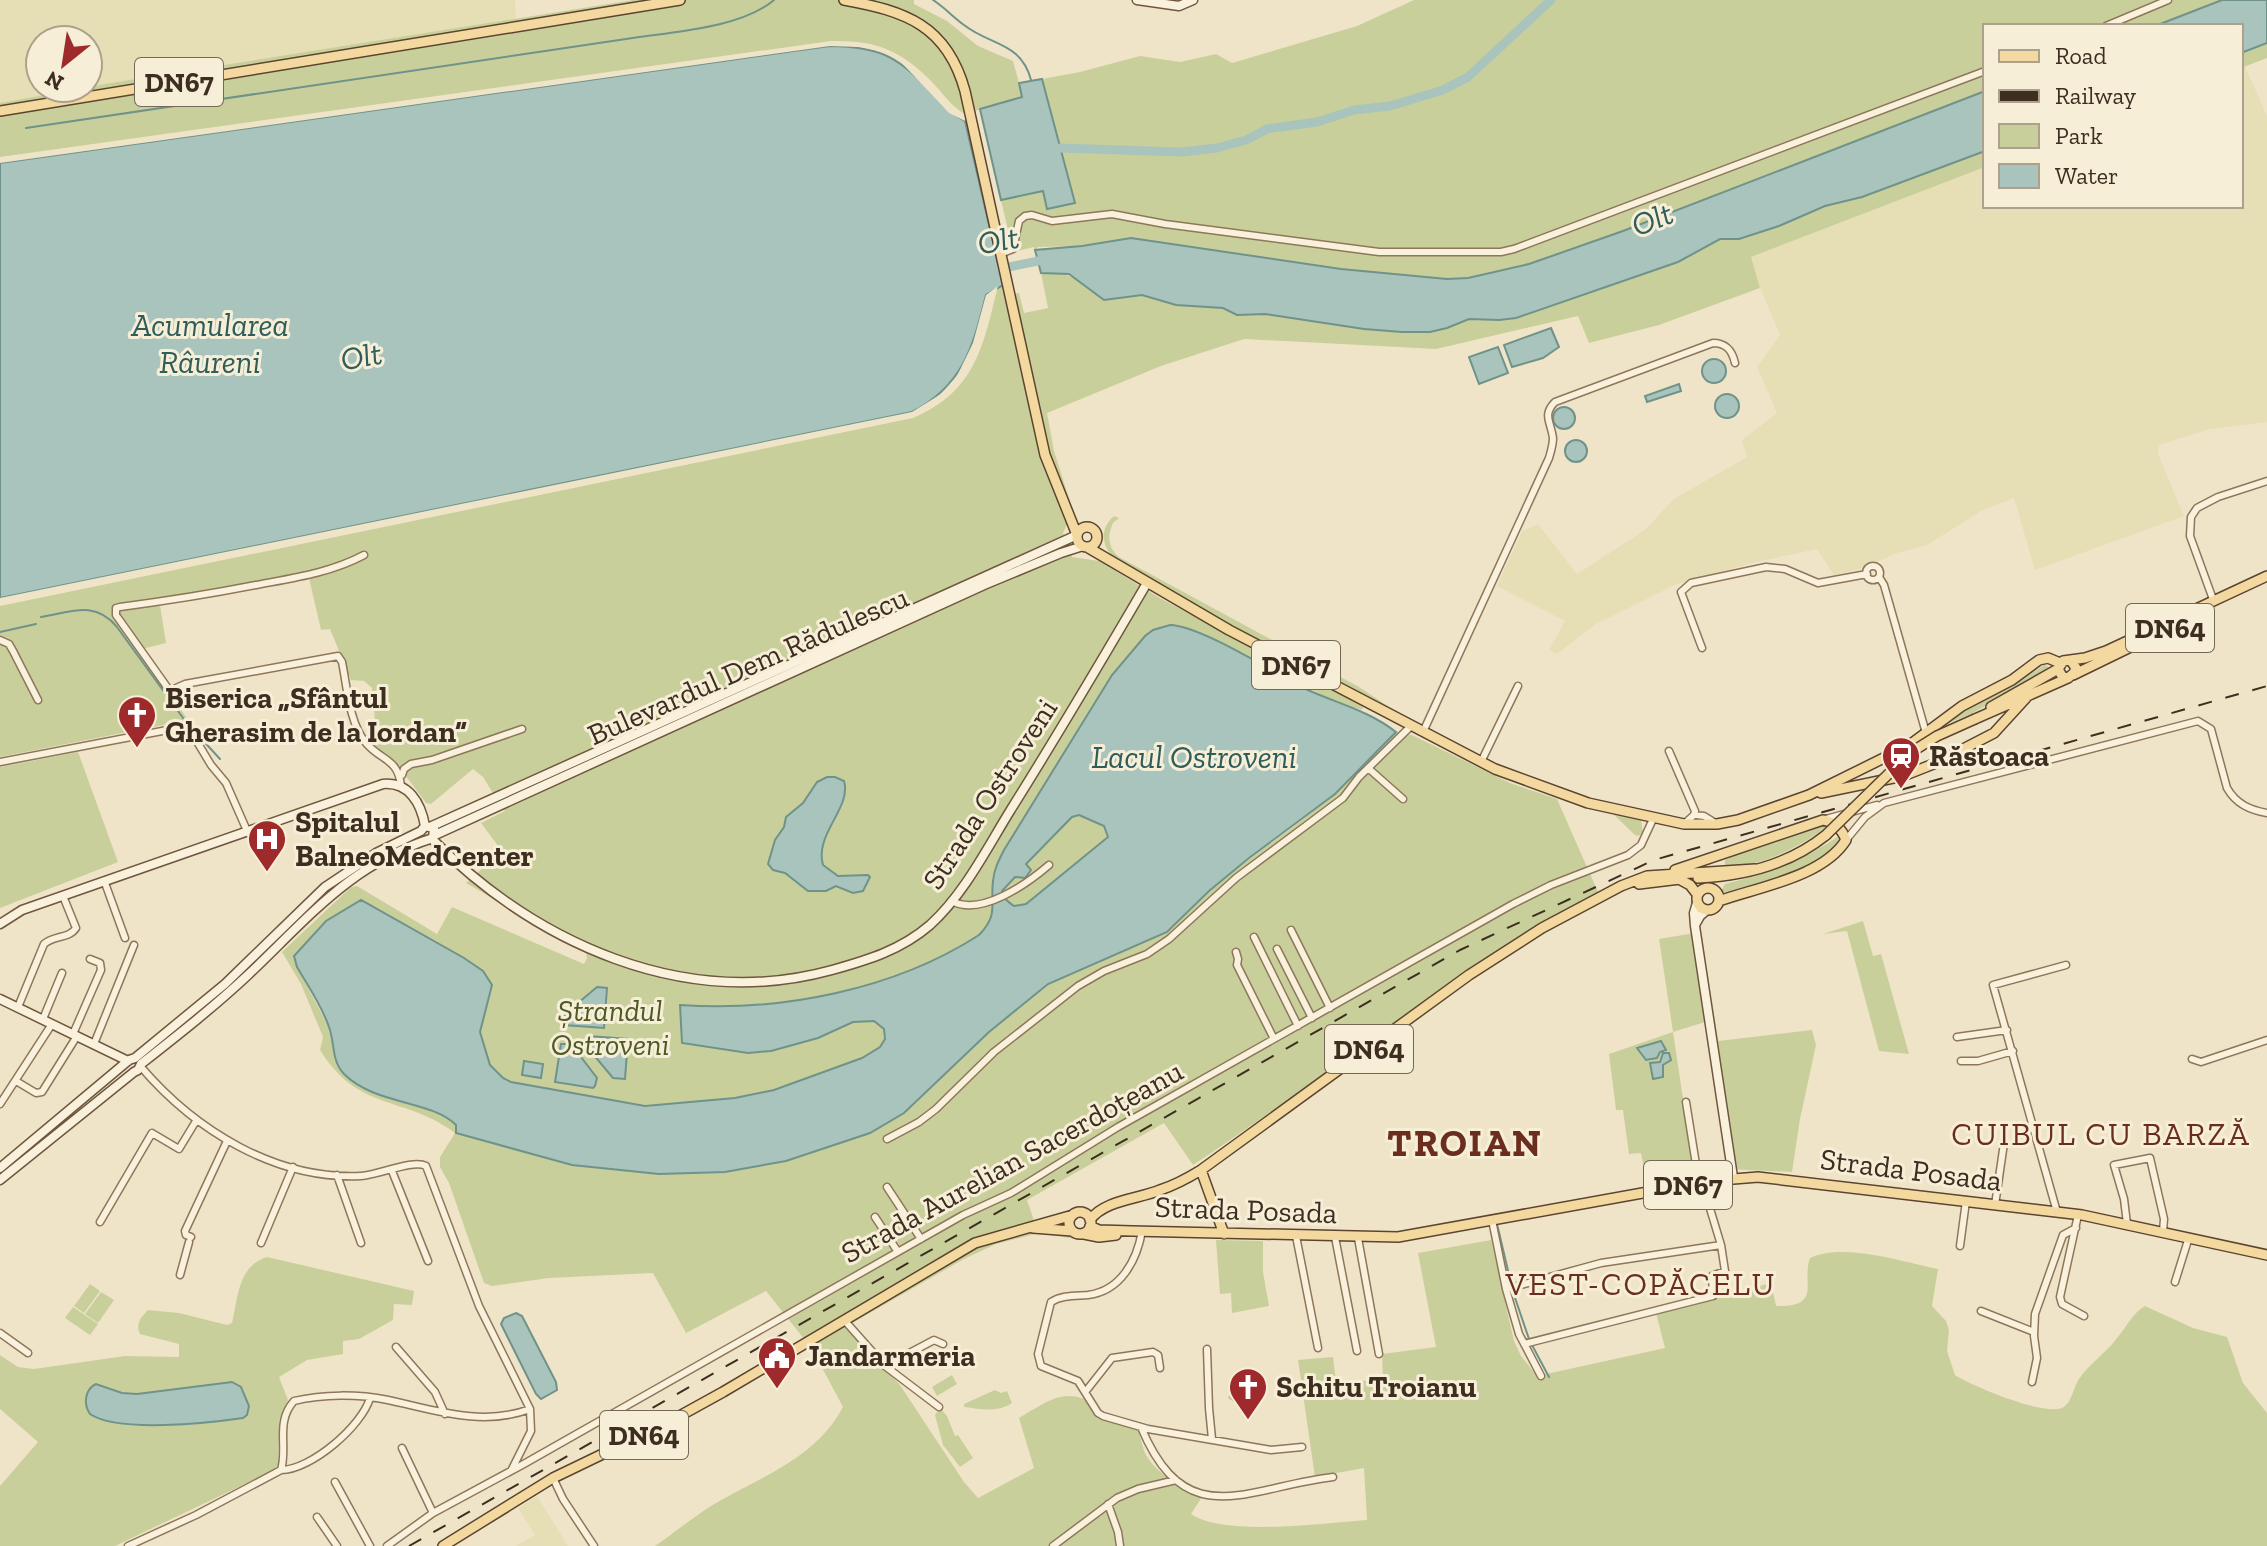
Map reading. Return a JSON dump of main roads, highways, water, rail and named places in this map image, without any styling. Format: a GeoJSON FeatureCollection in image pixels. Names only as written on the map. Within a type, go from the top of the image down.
{"type":"FeatureCollection","features":[{"type":"Feature","properties":{"kind":"main road","name":"DN67"},"geometry":{"type":"LineString","coordinates":[[0,111],[680,0]]}},
{"type":"Feature","properties":{"kind":"main road","name":"DN67"},"geometry":{"type":"LineString","coordinates":[[844,0],[897,12],[916,21],[933,33],[952,58],[962,81],[1053,480],[1071,517],[1078,542],[1147,583],[1480,762],[1559,794],[1684,824],[1717,824],[1749,818],[1809,795],[1902,749],[1962,706],[2012,680],[2039,660],[2052,659],[2063,664]]}},
{"type":"Feature","properties":{"kind":"main road","name":"DN67"},"geometry":{"type":"LineString","coordinates":[[1071,517],[1093,528],[1114,563]]}},
{"type":"Feature","properties":{"kind":"main road"},"geometry":{"type":"LineString","coordinates":[[1077,535],[1080,529],[1087,526]]}},
{"type":"Feature","properties":{"kind":"main road"},"geometry":{"type":"LineString","coordinates":[[1085,547],[1096,543],[1098,537]]}},
{"type":"Feature","properties":{"kind":"main road"},"geometry":{"type":"LineString","coordinates":[[1068,546],[1098,554]]}},
{"type":"Feature","properties":{"kind":"main road","name":"DN64"},"geometry":{"type":"LineString","coordinates":[[1975,719],[2063,664],[2106,651],[2267,579]]}},
{"type":"Feature","properties":{"kind":"main road","name":"DN64"},"geometry":{"type":"LineString","coordinates":[[2070,676],[2267,579]]}},
{"type":"Feature","properties":{"kind":"main road"},"geometry":{"type":"LineString","coordinates":[[2063,664],[2076,668],[2070,676],[2060,675],[2063,664]]}},
{"type":"Feature","properties":{"kind":"main road","name":"DN67"},"geometry":{"type":"LineString","coordinates":[[1809,795],[1875,783],[1921,770],[1990,735],[2026,698],[2070,676]]}},
{"type":"Feature","properties":{"kind":"main road","name":"DN64"},"geometry":{"type":"LineString","coordinates":[[1607,895],[1646,882],[1755,869],[1796,855],[1826,835],[1910,753],[1946,732],[2026,698]]}},
{"type":"Feature","properties":{"kind":"main road"},"geometry":{"type":"LineString","coordinates":[[1872,764],[1867,775],[1875,783]]}},
{"type":"Feature","properties":{"kind":"main road"},"geometry":{"type":"LineString","coordinates":[[1667,873],[1823,820],[1835,824],[1846,840],[1835,854],[1813,868],[1718,896]]}},
{"type":"Feature","properties":{"kind":"main road"},"geometry":{"type":"LineString","coordinates":[[1679,879],[1690,885],[1707,910],[1713,909],[1725,874],[1718,865],[1719,856]]}},
{"type":"Feature","properties":{"kind":"main road","name":"DN64"},"geometry":{"type":"LineString","coordinates":[[1088,1227],[1098,1212],[1159,1191],[1201,1170],[1489,961],[1542,928],[1635,879],[1667,873],[1725,874]]}},
{"type":"Feature","properties":{"kind":"main road"},"geometry":{"type":"LineString","coordinates":[[1697,898],[1706,887],[1718,896]]}},
{"type":"Feature","properties":{"kind":"main road"},"geometry":{"type":"LineString","coordinates":[[1201,1170],[1224,1234]]}},
{"type":"Feature","properties":{"kind":"main road","name":"Strada Posada"},"geometry":{"type":"LineString","coordinates":[[1072,1231],[1088,1227],[1099,1237],[1137,1231],[1358,1238],[1409,1236],[1733,1177],[1780,1178],[2080,1215],[2267,1255]]}},
{"type":"Feature","properties":{"kind":"main road","name":"DN64"},"geometry":{"type":"LineString","coordinates":[[443,1546],[553,1478],[679,1417],[975,1243],[1121,1202]]}},
{"type":"Feature","properties":{"kind":"main road"},"geometry":{"type":"LineString","coordinates":[[1072,1231],[1068,1225],[1076,1214],[1086,1215],[1088,1227]]}},
{"type":"Feature","properties":{"kind":"main road","name":"DN64"},"geometry":{"type":"LineString","coordinates":[[1030,1227],[1072,1231]]}},
{"type":"Feature","properties":{"kind":"water"},"geometry":{"type":"Polygon","coordinates":[[[2222,0],[2267,0],[2267,43],[2243,52],[2243,24],[2160,24],[2222,0]]]}},
{"type":"Feature","properties":{"kind":"water","name":"Acumularea Râureni"},"geometry":{"type":"Polygon","coordinates":[[[830,46],[860,48],[895,60],[949,111],[965,121],[1003,285],[986,295],[963,363],[943,390],[929,402],[912,412],[0,598],[0,163],[830,46]]]}},
{"type":"Feature","properties":{"kind":"water"},"geometry":{"type":"Polygon","coordinates":[[[1042,79],[1075,203],[1047,209],[1043,191],[1001,200],[980,109],[1022,97],[1019,83],[1042,79]]]}},
{"type":"Feature","properties":{"kind":"water","name":"Olt"},"geometry":{"type":"Polygon","coordinates":[[[1983,92],[1983,152],[1862,197],[1825,206],[1779,226],[1739,239],[1720,239],[1678,262],[1516,318],[1469,319],[1430,332],[1402,332],[1265,314],[1237,315],[1223,308],[1176,305],[1142,295],[1104,300],[1069,274],[1041,273],[1035,250],[1131,238],[1341,269],[1447,279],[1468,278],[1529,264],[1623,231],[1983,92]]]}},
{"type":"Feature","properties":{"kind":"water"},"geometry":{"type":"Polygon","coordinates":[[[1551,328],[1559,347],[1543,358],[1512,367],[1504,345],[1551,328]]]}},
{"type":"Feature","properties":{"kind":"water"},"geometry":{"type":"Polygon","coordinates":[[[1498,347],[1508,373],[1479,384],[1469,357],[1498,347]]]}},
{"type":"Feature","properties":{"kind":"water"},"geometry":{"type":"Polygon","coordinates":[[[1714,359],[1723,362],[1726,371],[1723,380],[1714,383],[1705,380],[1702,371],[1705,362],[1714,359]]]}},
{"type":"Feature","properties":{"kind":"water"},"geometry":{"type":"Polygon","coordinates":[[[1679,384],[1681,391],[1647,402],[1645,396],[1679,384]]]}},
{"type":"Feature","properties":{"kind":"water"},"geometry":{"type":"Polygon","coordinates":[[[1727,394],[1736,397],[1739,406],[1736,415],[1727,418],[1718,415],[1715,406],[1718,397],[1727,394]]]}},
{"type":"Feature","properties":{"kind":"water"},"geometry":{"type":"Polygon","coordinates":[[[1564,407],[1572,410],[1575,418],[1572,426],[1564,429],[1556,426],[1553,418],[1556,410],[1564,407]]]}},
{"type":"Feature","properties":{"kind":"water"},"geometry":{"type":"Polygon","coordinates":[[[1576,440],[1584,443],[1587,451],[1584,459],[1576,462],[1568,459],[1565,451],[1568,443],[1576,440]]]}},
{"type":"Feature","properties":{"kind":"water","name":"Lacul Ostroveni"},"geometry":{"type":"Polygon","coordinates":[[[1170,625],[1201,633],[1396,732],[1335,794],[1249,858],[1167,932],[1048,984],[989,1032],[904,1113],[870,1133],[786,1161],[725,1172],[659,1174],[572,1165],[456,1133],[456,1125],[445,1117],[371,1092],[340,1069],[326,1019],[294,956],[326,921],[361,900],[483,971],[492,985],[480,1032],[490,1065],[511,1082],[645,1106],[735,1098],[774,1090],[862,1058],[880,1047],[885,1039],[884,1029],[874,1021],[853,1022],[818,1038],[771,1051],[748,1053],[682,1043],[680,1005],[757,1005],[835,993],[910,970],[979,935],[991,915],[994,877],[1004,850],[1112,675],[1153,630],[1170,625]],[[1079,815],[1072,817],[1026,864],[1031,870],[1025,878],[1015,877],[1002,891],[1005,898],[1014,906],[1026,904],[1108,837],[1104,826],[1079,815]]]}},
{"type":"Feature","properties":{"kind":"water"},"geometry":{"type":"Polygon","coordinates":[[[827,777],[844,781],[845,791],[824,843],[823,865],[838,876],[868,875],[870,877],[863,891],[853,893],[836,886],[826,891],[808,891],[768,864],[786,817],[803,803],[817,782],[827,777]]]}},
{"type":"Feature","properties":{"kind":"water"},"geometry":{"type":"Polygon","coordinates":[[[597,987],[607,988],[604,1028],[564,1025],[565,1014],[597,987]]]}},
{"type":"Feature","properties":{"kind":"water"},"geometry":{"type":"Polygon","coordinates":[[[588,1036],[628,1039],[625,1079],[613,1078],[587,1047],[588,1036]]]}},
{"type":"Feature","properties":{"kind":"water"},"geometry":{"type":"Polygon","coordinates":[[[1661,1041],[1666,1050],[1660,1052],[1657,1058],[1646,1060],[1637,1048],[1661,1041]]]}},
{"type":"Feature","properties":{"kind":"water"},"geometry":{"type":"Polygon","coordinates":[[[561,1044],[571,1044],[597,1078],[593,1088],[555,1082],[561,1044]]]}},
{"type":"Feature","properties":{"kind":"water"},"geometry":{"type":"Polygon","coordinates":[[[1663,1053],[1669,1053],[1671,1060],[1663,1065],[1663,1077],[1653,1079],[1650,1063],[1660,1062],[1663,1053]]]}},
{"type":"Feature","properties":{"kind":"water"},"geometry":{"type":"Polygon","coordinates":[[[524,1061],[543,1064],[541,1078],[522,1075],[524,1061]]]}},
{"type":"Feature","properties":{"kind":"water"},"geometry":{"type":"Polygon","coordinates":[[[516,1313],[522,1316],[556,1382],[557,1390],[541,1399],[501,1324],[504,1318],[516,1313]]]}},
{"type":"Feature","properties":{"kind":"water"},"geometry":{"type":"Polygon","coordinates":[[[232,1382],[241,1387],[249,1406],[243,1418],[142,1425],[103,1420],[90,1414],[86,1406],[87,1393],[96,1384],[122,1393],[137,1394],[232,1382]]]}},
{"type":"Feature","properties":{"kind":"waterway"},"geometry":{"type":"LineString","coordinates":[[26,128],[703,28],[743,17],[774,0]]}},
{"type":"Feature","properties":{"kind":"waterway"},"geometry":{"type":"LineString","coordinates":[[933,0],[974,32],[1013,51],[1031,80]]}},
{"type":"Feature","properties":{"kind":"waterway"},"geometry":{"type":"LineString","coordinates":[[1060,148],[1181,152],[1217,148],[1246,140],[1267,129],[1317,122],[1354,110],[1390,106],[1443,90],[1468,77],[1551,0]]}},
{"type":"Feature","properties":{"kind":"waterway","name":"Olt"},"geometry":{"type":"LineString","coordinates":[[999,269],[1048,259]]}},
{"type":"Feature","properties":{"kind":"waterway"},"geometry":{"type":"LineString","coordinates":[[41,617],[82,610],[100,613],[109,619],[186,722],[220,759]]}},
{"type":"Feature","properties":{"kind":"waterway"},"geometry":{"type":"LineString","coordinates":[[0,632],[36,624]]}},
{"type":"Feature","properties":{"kind":"waterway"},"geometry":{"type":"LineString","coordinates":[[1497,1224],[1511,1283]]}},
{"type":"Feature","properties":{"kind":"waterway"},"geometry":{"type":"LineString","coordinates":[[1513,1292],[1529,1339]]}},
{"type":"Feature","properties":{"kind":"waterway"},"geometry":{"type":"LineString","coordinates":[[1532,1345],[1549,1377]]}},
{"type":"Feature","properties":{"kind":"railway"},"geometry":{"type":"LineString","coordinates":[[409,1546],[1460,950],[1654,860],[2267,686]]}},
{"type":"Feature","properties":{"kind":"place","name":"Biserica „Sfântul Gherasim de la Iordan”"},"geometry":{"type":"Point","coordinates":[137,749]}},
{"type":"Feature","properties":{"kind":"place","name":"Răstoaca"},"geometry":{"type":"Point","coordinates":[1901,790]}},
{"type":"Feature","properties":{"kind":"place","name":"Spitalul BalneoMedCenter"},"geometry":{"type":"Point","coordinates":[267,873]}},
{"type":"Feature","properties":{"kind":"place","name":"Jandarmeria"},"geometry":{"type":"Point","coordinates":[777,1390]}},
{"type":"Feature","properties":{"kind":"place","name":"Schitu Troianu"},"geometry":{"type":"Point","coordinates":[1248,1421]}},
{"type":"Feature","properties":{"kind":"district","name":"CUIBUL CU BARZĂ"},"geometry":{"type":"Point","coordinates":[2101,1134]}},
{"type":"Feature","properties":{"kind":"district","name":"TROIAN"},"geometry":{"type":"Point","coordinates":[1465,1143]}},
{"type":"Feature","properties":{"kind":"district","name":"VEST-COPĂCELU"},"geometry":{"type":"Point","coordinates":[1641,1284]}},
{"type":"Feature","properties":{"kind":"park label","name":"Ștrandul Ostroveni"},"geometry":{"type":"Point","coordinates":[610,1028]}}]}
